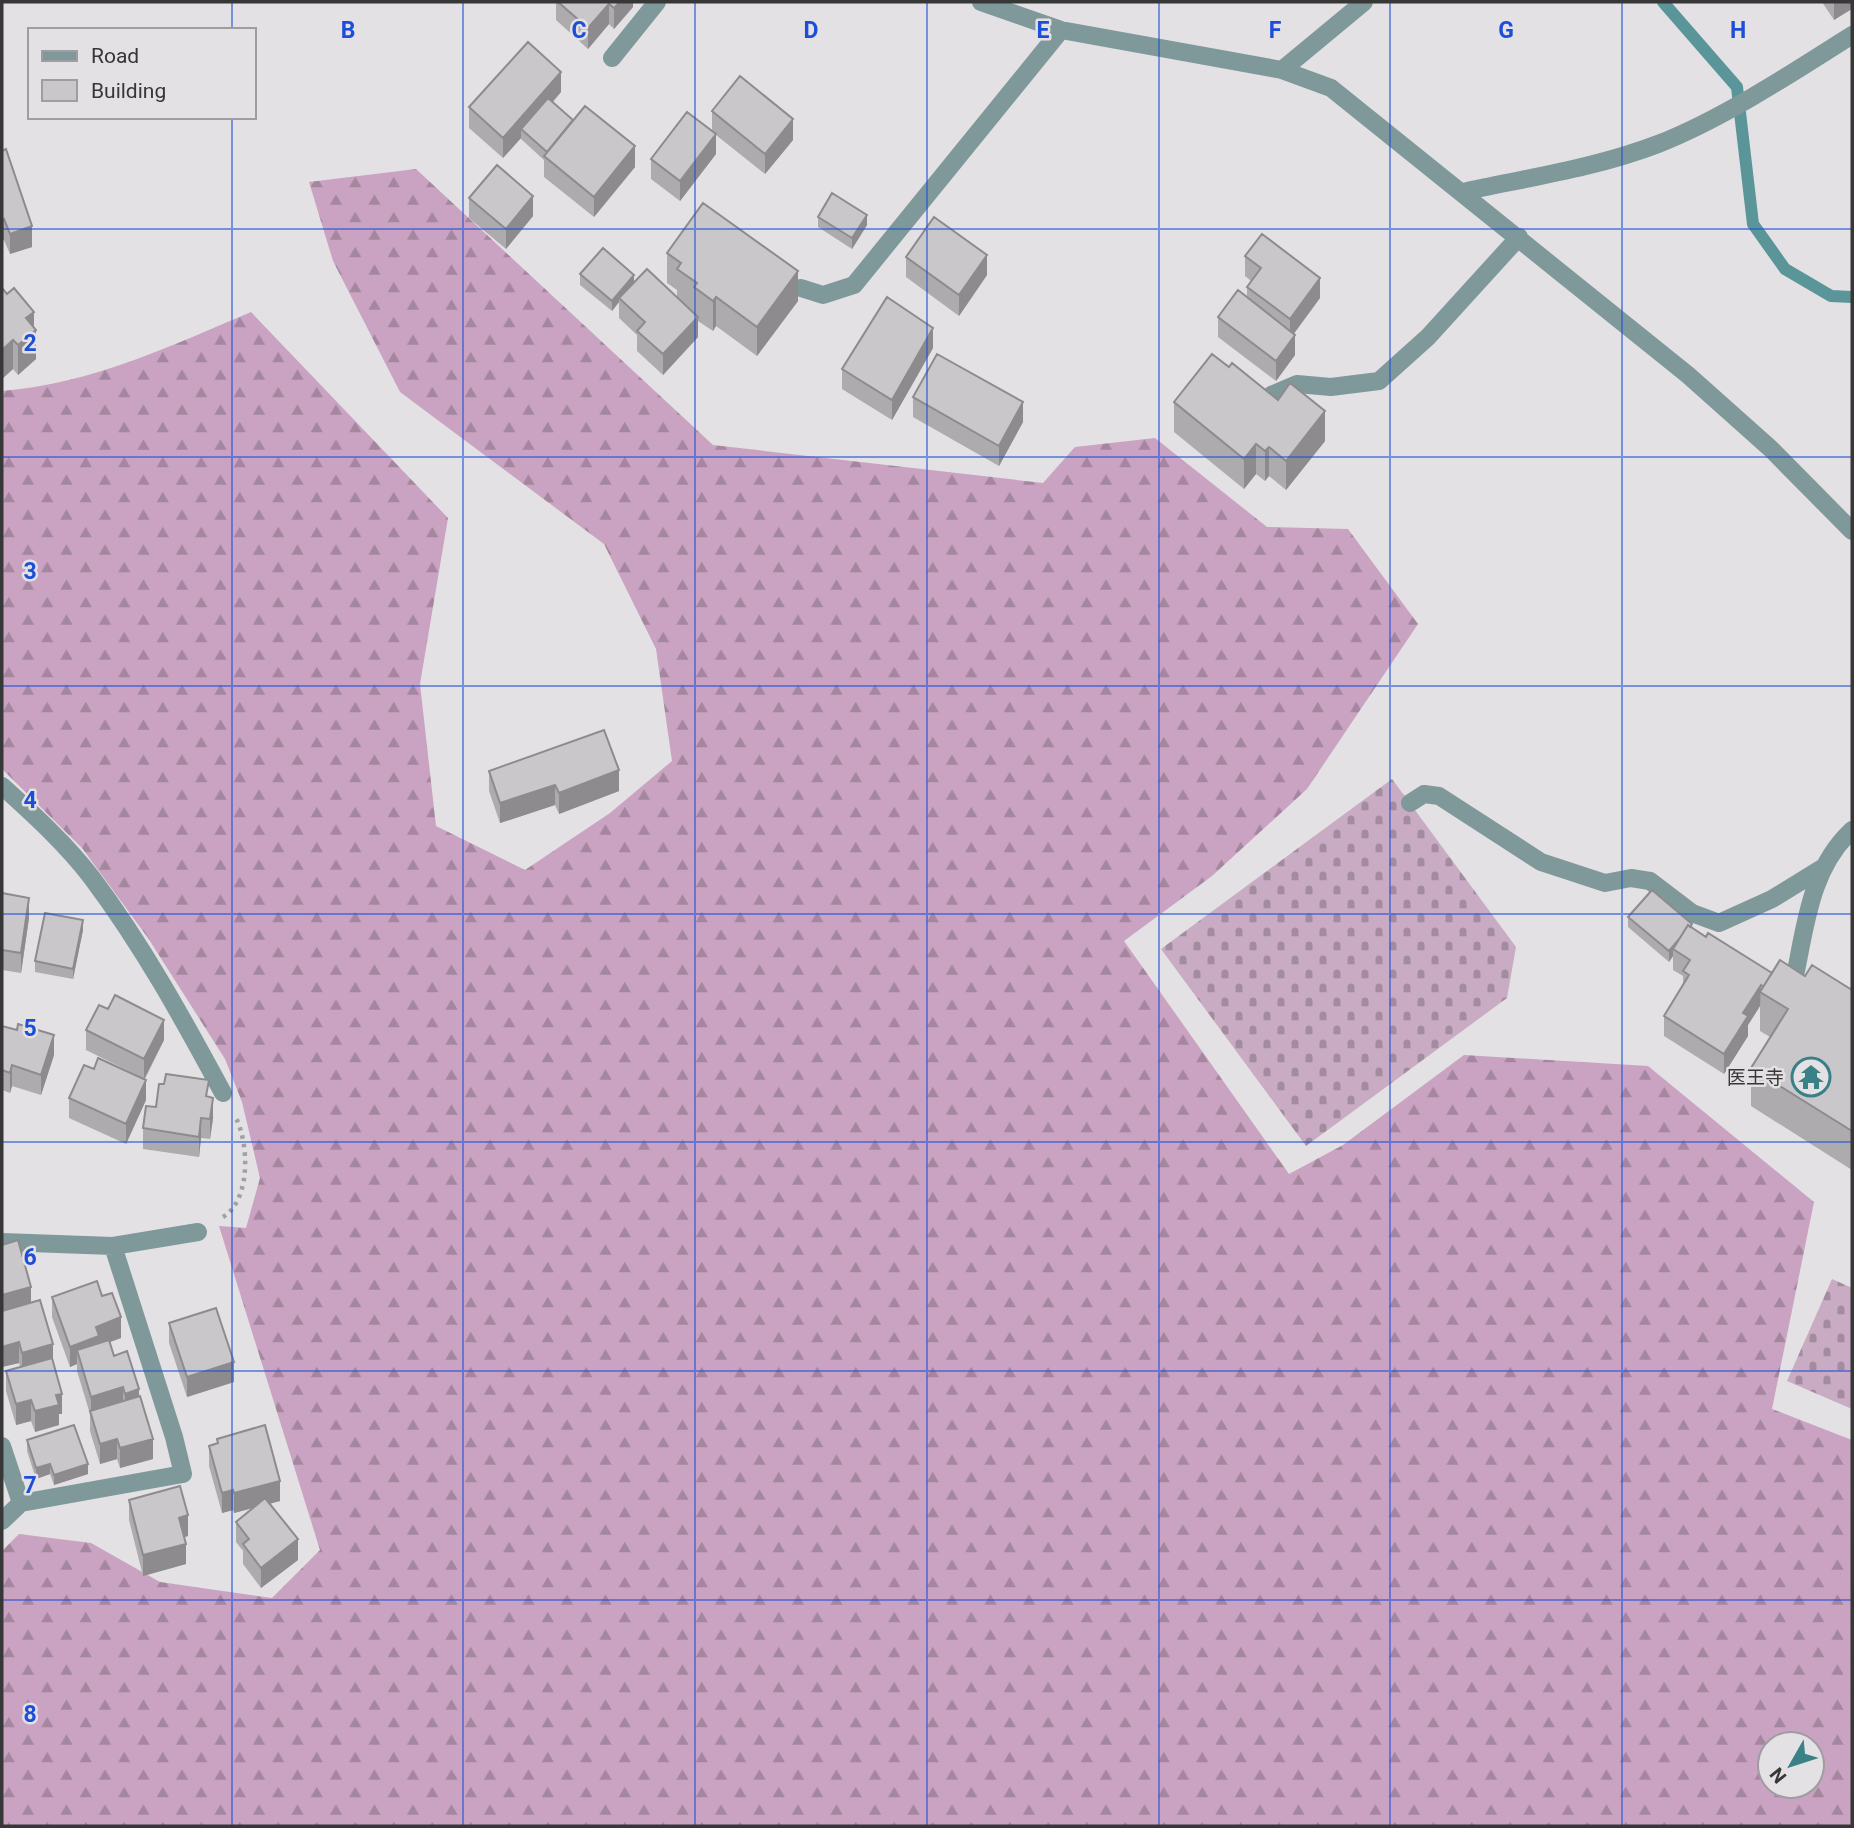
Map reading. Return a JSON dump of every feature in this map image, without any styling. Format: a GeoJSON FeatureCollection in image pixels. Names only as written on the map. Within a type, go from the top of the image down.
{"type":"FeatureCollection","features":[{"type":"Feature","properties":{"kind":"street"},"geometry":{"type":"LineString","coordinates":[[612,58],[657,2]]}},
{"type":"Feature","properties":{"kind":"street"},"geometry":{"type":"LineString","coordinates":[[982,2],[1061,30],[1282,70],[1331,88],[1519,237],[1761,439],[1852,531]]}},
{"type":"Feature","properties":{"kind":"street"},"geometry":{"type":"LineString","coordinates":[[1282,70],[1364,2]]}},
{"type":"Feature","properties":{"kind":"street"},"geometry":{"type":"LineString","coordinates":[[801,288],[823,295],[854,285],[1061,30]]}},
{"type":"Feature","properties":{"kind":"street"},"geometry":{"type":"LineString","coordinates":[[1461,192],[1565,169],[1658,144],[1741,102],[1852,35]]}},
{"type":"Feature","properties":{"kind":"street"},"geometry":{"type":"LineString","coordinates":[[1270,395],[1297,384],[1331,387],[1379,381],[1428,337],[1519,237]]}},
{"type":"Feature","properties":{"kind":"street"},"geometry":{"type":"LineString","coordinates":[[2,786],[90,876],[156,971],[223,1093]]}},
{"type":"Feature","properties":{"kind":"street"},"geometry":{"type":"LineString","coordinates":[[1410,803],[1424,794],[1438,796],[1541,862],[1605,883],[1631,878],[1650,881],[1692,913],[1719,923],[1772,899],[1824,867]]}},
{"type":"Feature","properties":{"kind":"street"},"geometry":{"type":"LineString","coordinates":[[1796,971],[1810,898],[1824,867],[1852,830]]}},
{"type":"Feature","properties":{"kind":"street"},"geometry":{"type":"LineString","coordinates":[[2,1242],[113,1246],[198,1231]]}},
{"type":"Feature","properties":{"kind":"street"},"geometry":{"type":"LineString","coordinates":[[2,1521],[21,1503],[183,1474],[174,1437],[113,1246]]}},
{"type":"Feature","properties":{"kind":"street"},"geometry":{"type":"LineString","coordinates":[[2,1446],[21,1503]]}},
{"type":"Feature","properties":{"kind":"path"},"geometry":{"type":"LineString","coordinates":[[198,1231],[228,1214],[243,1188],[244,1150],[239,1124],[223,1093]]}},
{"type":"Feature","properties":{"kind":"green space"},"geometry":{"type":"Polygon","coordinates":[[[416,169],[713,445],[1043,483],[1075,447],[1155,438],[1267,527],[1348,529],[1418,624],[1307,789],[1212,876],[1124,941],[1289,1174],[1343,1145],[1464,1055],[1648,1066],[1814,1202],[1772,1409],[1852,1440],[1852,1826],[2,1826],[2,1551],[19,1534],[91,1543],[160,1582],[272,1598],[320,1550],[219,1226],[246,1228],[260,1178],[242,1102],[225,1059],[148,938],[82,848],[2,769],[2,391],[67,380],[130,362],[251,312],[448,518],[420,684],[436,826],[525,870],[610,813],[672,761],[656,649],[604,544],[400,392],[333,261],[309,182],[416,169]]]}},
{"type":"Feature","properties":{"kind":"green space"},"geometry":{"type":"Polygon","coordinates":[[[1392,779],[1516,947],[1507,998],[1306,1146],[1161,949],[1392,779]]]}},
{"type":"Feature","properties":{"kind":"green space"},"geometry":{"type":"Polygon","coordinates":[[[1832,1279],[1852,1288],[1852,1409],[1787,1381],[1832,1279]]]}},
{"type":"Feature","properties":{"kind":"building"},"geometry":{"type":"Polygon","coordinates":[[[558,2],[620,2],[614,8],[609,4],[588,28],[558,2]]]}},
{"type":"Feature","properties":{"kind":"building"},"geometry":{"type":"Polygon","coordinates":[[[528,42],[561,72],[503,138],[469,107],[528,42]]]}},
{"type":"Feature","properties":{"kind":"building"},"geometry":{"type":"Polygon","coordinates":[[[740,76],[793,119],[765,154],[712,111],[740,76]]]}},
{"type":"Feature","properties":{"kind":"building"},"geometry":{"type":"Polygon","coordinates":[[[548,98],[573,120],[547,152],[521,129],[548,98]]]}},
{"type":"Feature","properties":{"kind":"building"},"geometry":{"type":"Polygon","coordinates":[[[585,106],[635,146],[594,197],[544,156],[585,106]]]}},
{"type":"Feature","properties":{"kind":"building"},"geometry":{"type":"Polygon","coordinates":[[[687,112],[716,134],[680,181],[651,159],[687,112]]]}},
{"type":"Feature","properties":{"kind":"building"},"geometry":{"type":"Polygon","coordinates":[[[6,149],[32,226],[10,234],[4,219],[2,220],[2,151],[6,149]]]}},
{"type":"Feature","properties":{"kind":"building"},"geometry":{"type":"Polygon","coordinates":[[[497,165],[533,196],[506,229],[469,198],[497,165]]]}},
{"type":"Feature","properties":{"kind":"building"},"geometry":{"type":"Polygon","coordinates":[[[832,193],[867,215],[852,238],[818,217],[832,193]]]}},
{"type":"Feature","properties":{"kind":"building"},"geometry":{"type":"Polygon","coordinates":[[[703,203],[798,271],[757,327],[716,297],[713,301],[694,287],[697,283],[677,269],[681,263],[667,253],[703,203]]]}},
{"type":"Feature","properties":{"kind":"building"},"geometry":{"type":"Polygon","coordinates":[[[934,217],[987,255],[959,295],[906,257],[934,217]]]}},
{"type":"Feature","properties":{"kind":"building"},"geometry":{"type":"Polygon","coordinates":[[[1262,234],[1320,278],[1290,319],[1247,287],[1261,268],[1245,256],[1262,234]]]}},
{"type":"Feature","properties":{"kind":"building"},"geometry":{"type":"Polygon","coordinates":[[[603,248],[634,275],[612,301],[580,274],[603,248]]]}},
{"type":"Feature","properties":{"kind":"building"},"geometry":{"type":"Polygon","coordinates":[[[647,269],[698,317],[663,354],[637,331],[645,322],[619,298],[647,269]]]}},
{"type":"Feature","properties":{"kind":"building"},"geometry":{"type":"Polygon","coordinates":[[[2,288],[7,294],[14,288],[34,312],[26,318],[36,330],[18,345],[13,340],[2,350],[2,288]]]}},
{"type":"Feature","properties":{"kind":"building"},"geometry":{"type":"Polygon","coordinates":[[[1238,290],[1295,335],[1276,361],[1218,317],[1238,290]]]}},
{"type":"Feature","properties":{"kind":"building"},"geometry":{"type":"Polygon","coordinates":[[[887,297],[933,328],[892,400],[842,369],[887,297]]]}},
{"type":"Feature","properties":{"kind":"building"},"geometry":{"type":"Polygon","coordinates":[[[937,354],[1023,402],[999,446],[913,397],[937,354]]]}},
{"type":"Feature","properties":{"kind":"building"},"geometry":{"type":"Polygon","coordinates":[[[1212,354],[1229,367],[1232,363],[1278,400],[1290,383],[1325,411],[1286,461],[1269,447],[1265,451],[1256,444],[1244,459],[1174,402],[1212,354]]]}},
{"type":"Feature","properties":{"kind":"building"},"geometry":{"type":"Polygon","coordinates":[[[604,730],[619,770],[559,793],[555,785],[500,803],[489,771],[604,730]]]}},
{"type":"Feature","properties":{"kind":"building"},"geometry":{"type":"Polygon","coordinates":[[[1652,890],[1692,924],[1690,927],[1688,925],[1669,951],[1628,917],[1652,890]]]}},
{"type":"Feature","properties":{"kind":"building"},"geometry":{"type":"Polygon","coordinates":[[[2,893],[29,898],[21,953],[2,950],[2,893]]]}},
{"type":"Feature","properties":{"kind":"building"},"geometry":{"type":"Polygon","coordinates":[[[45,913],[83,920],[73,969],[35,961],[45,913]]]}},
{"type":"Feature","properties":{"kind":"building"},"geometry":{"type":"Polygon","coordinates":[[[1688,925],[1706,937],[1708,933],[1772,973],[1743,1013],[1748,1016],[1724,1054],[1664,1016],[1689,975],[1683,971],[1690,960],[1673,949],[1688,925]]]}},
{"type":"Feature","properties":{"kind":"building","name":"医王寺"},"geometry":{"type":"Polygon","coordinates":[[[1780,960],[1805,976],[1812,965],[1852,990],[1852,1131],[1751,1068],[1788,1009],[1760,992],[1780,960]]]}},
{"type":"Feature","properties":{"kind":"building"},"geometry":{"type":"Polygon","coordinates":[[[115,995],[164,1020],[144,1059],[86,1030],[99,1005],[108,1009],[115,995]]]}},
{"type":"Feature","properties":{"kind":"building"},"geometry":{"type":"Polygon","coordinates":[[[18,1024],[54,1035],[41,1075],[12,1065],[10,1073],[2,1070],[2,1026],[17,1030],[18,1024]]]}},
{"type":"Feature","properties":{"kind":"building"},"geometry":{"type":"Polygon","coordinates":[[[98,1058],[146,1080],[126,1124],[69,1098],[84,1065],[94,1069],[98,1058]]]}},
{"type":"Feature","properties":{"kind":"building"},"geometry":{"type":"Polygon","coordinates":[[[166,1074],[209,1080],[206,1096],[213,1098],[210,1119],[201,1118],[199,1137],[143,1128],[146,1106],[156,1107],[159,1084],[164,1084],[166,1074]]]}},
{"type":"Feature","properties":{"kind":"building"},"geometry":{"type":"Polygon","coordinates":[[[18,1240],[31,1287],[2,1295],[2,1245],[18,1240]]]}},
{"type":"Feature","properties":{"kind":"building"},"geometry":{"type":"Polygon","coordinates":[[[97,1281],[102,1296],[112,1293],[121,1317],[96,1327],[99,1336],[70,1347],[52,1297],[97,1281]]]}},
{"type":"Feature","properties":{"kind":"building"},"geometry":{"type":"Polygon","coordinates":[[[40,1300],[53,1344],[22,1353],[19,1342],[2,1347],[2,1311],[40,1300]]]}},
{"type":"Feature","properties":{"kind":"building"},"geometry":{"type":"Polygon","coordinates":[[[216,1308],[234,1362],[187,1377],[169,1323],[216,1308]]]}},
{"type":"Feature","properties":{"kind":"building"},"geometry":{"type":"Polygon","coordinates":[[[109,1340],[114,1356],[127,1351],[139,1389],[125,1394],[123,1387],[91,1397],[77,1350],[109,1340]]]}},
{"type":"Feature","properties":{"kind":"building"},"geometry":{"type":"Polygon","coordinates":[[[52,1358],[62,1394],[56,1395],[59,1405],[35,1411],[31,1400],[16,1404],[6,1371],[52,1358]]]}},
{"type":"Feature","properties":{"kind":"building"},"geometry":{"type":"Polygon","coordinates":[[[140,1396],[153,1439],[120,1448],[117,1439],[100,1444],[90,1411],[140,1396]]]}},
{"type":"Feature","properties":{"kind":"building"},"geometry":{"type":"Polygon","coordinates":[[[74,1425],[88,1464],[54,1475],[50,1464],[36,1468],[27,1440],[74,1425]]]}},
{"type":"Feature","properties":{"kind":"building"},"geometry":{"type":"Polygon","coordinates":[[[265,1425],[280,1481],[234,1493],[233,1490],[222,1493],[209,1446],[218,1443],[217,1439],[265,1425]]]}},
{"type":"Feature","properties":{"kind":"building"},"geometry":{"type":"Polygon","coordinates":[[[180,1486],[188,1515],[179,1518],[186,1544],[143,1555],[129,1500],[180,1486]]]}},
{"type":"Feature","properties":{"kind":"building"},"geometry":{"type":"Polygon","coordinates":[[[265,1498],[298,1539],[261,1568],[243,1544],[249,1539],[236,1522],[265,1498]]]}},
{"type":"Feature","properties":{"kind":"waterway"},"geometry":{"type":"LineString","coordinates":[[1663,2],[1737,87],[1753,224],[1785,269],[1831,296],[1852,297]]}},
{"type":"Feature","properties":{"kind":"place","name":"医王寺"},"geometry":{"type":"Point","coordinates":[1811,1077]}}]}
